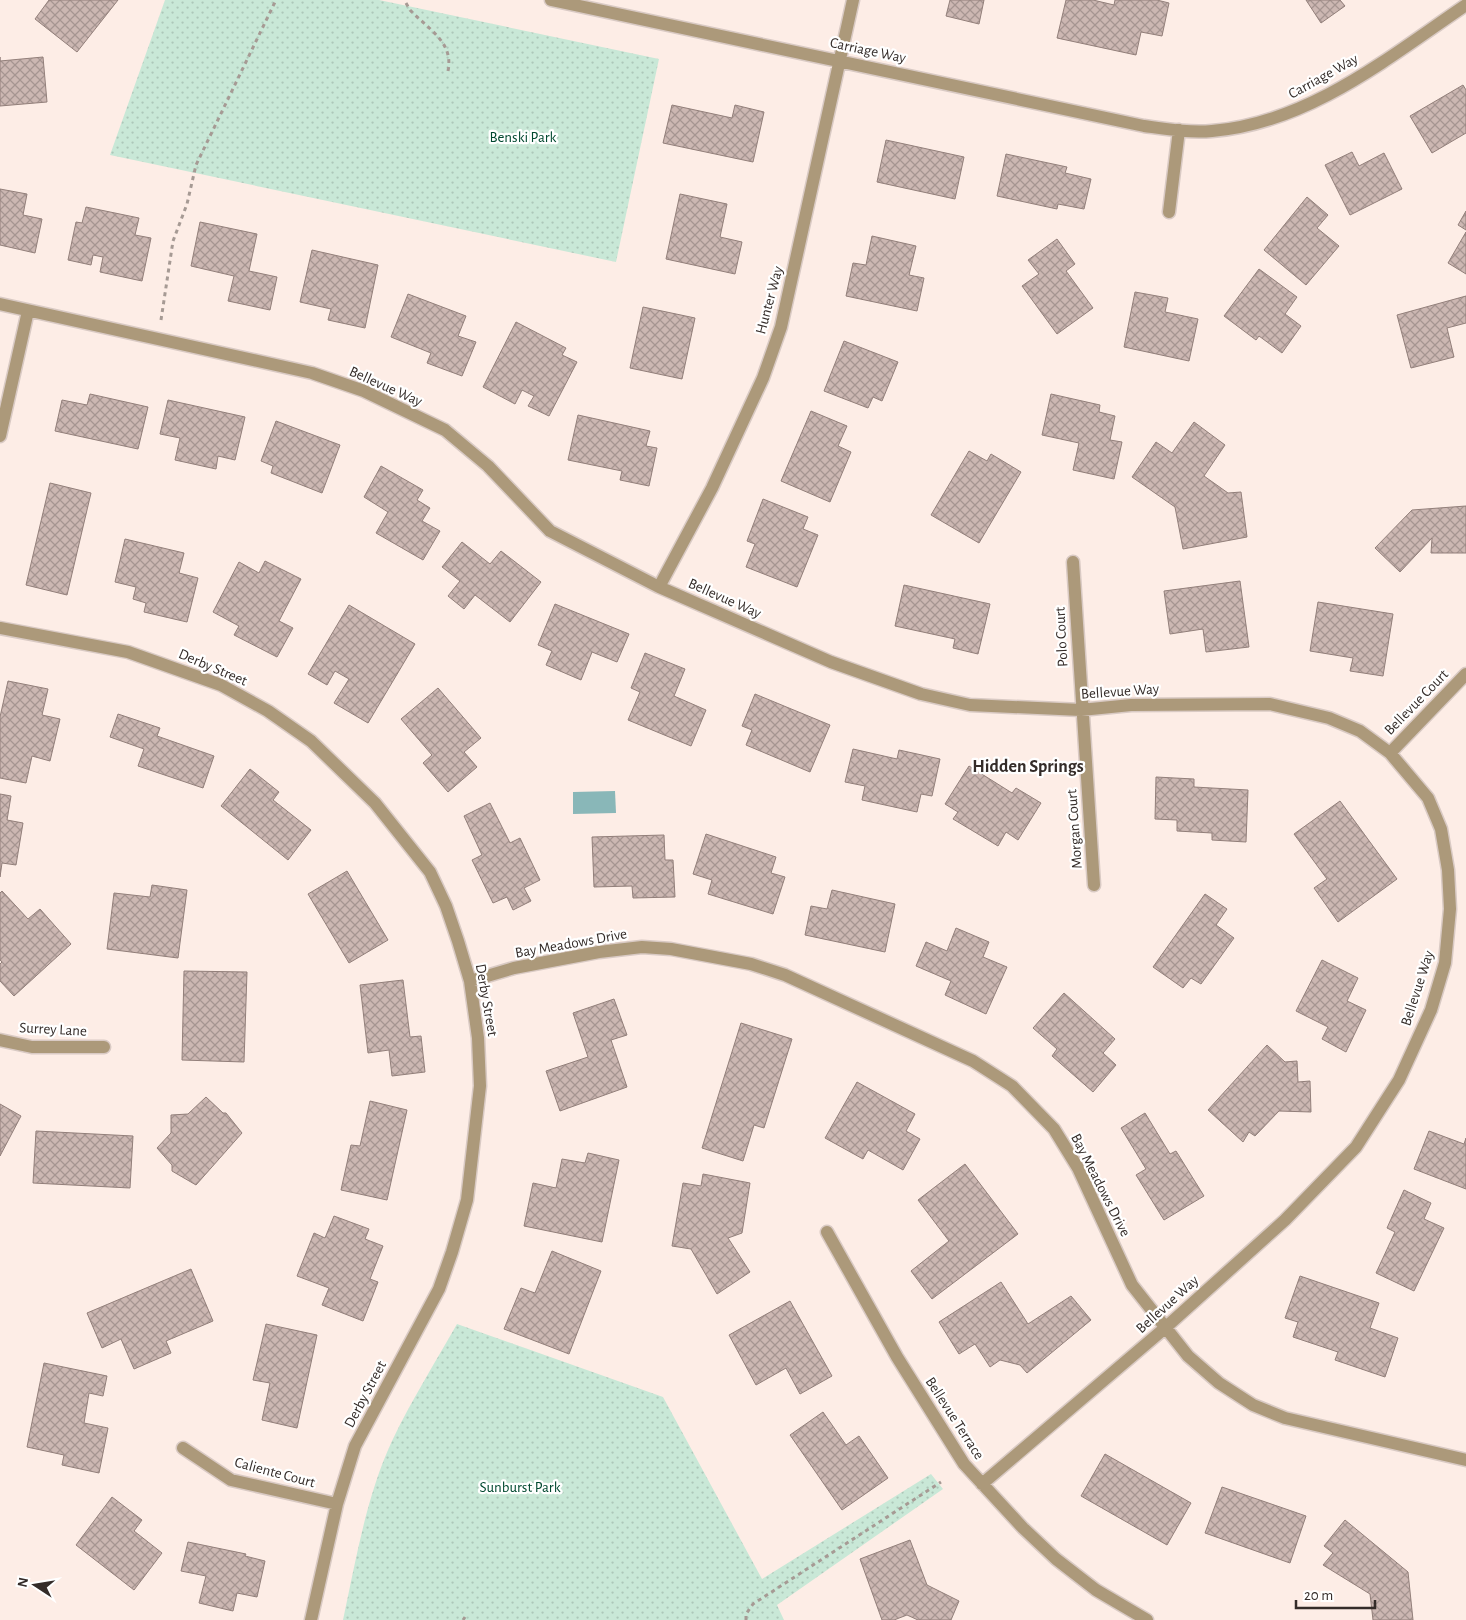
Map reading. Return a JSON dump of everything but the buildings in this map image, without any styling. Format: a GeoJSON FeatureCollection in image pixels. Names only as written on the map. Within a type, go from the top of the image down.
{"type":"FeatureCollection","features":[{"type":"Feature","properties":{"kind":"street","name":"Carriage Way"},"geometry":{"type":"LineString","coordinates":[[551,0],[1144,126],[1212,131],[1250,125],[1292,111],[1353,80],[1466,5]]}},
{"type":"Feature","properties":{"kind":"street","name":"Hunter Way"},"geometry":{"type":"LineString","coordinates":[[659,587],[712,488],[763,378],[781,327],[838,61],[853,0]]}},
{"type":"Feature","properties":{"kind":"street"},"geometry":{"type":"LineString","coordinates":[[1169,212],[1179,130]]}},
{"type":"Feature","properties":{"kind":"street","name":"Bellevue Way"},"geometry":{"type":"LineString","coordinates":[[0,304],[312,373],[364,391],[445,430],[488,466],[550,531],[659,587],[831,662],[921,694],[970,705],[1082,710],[1131,705],[1270,704],[1330,718],[1360,731],[1390,752],[1428,798],[1441,828],[1448,870],[1450,909],[1446,963],[1431,1010],[1399,1080],[1356,1148],[1285,1220],[1165,1328],[982,1484]]}},
{"type":"Feature","properties":{"kind":"street"},"geometry":{"type":"LineString","coordinates":[[0,436],[28,311]]}},
{"type":"Feature","properties":{"kind":"street","name":"Polo Court"},"geometry":{"type":"LineString","coordinates":[[1073,562],[1082,710]]}},
{"type":"Feature","properties":{"kind":"street","name":"Derby Street"},"geometry":{"type":"LineString","coordinates":[[0,628],[128,652],[221,685],[268,711],[311,741],[375,803],[430,872],[446,906],[470,981],[478,1038],[480,1086],[467,1200],[439,1289],[355,1446],[337,1504],[311,1620]]}},
{"type":"Feature","properties":{"kind":"street","name":"Bellevue Court"},"geometry":{"type":"LineString","coordinates":[[1390,752],[1466,674]]}},
{"type":"Feature","properties":{"kind":"street","name":"Morgan Court"},"geometry":{"type":"LineString","coordinates":[[1082,710],[1094,885]]}},
{"type":"Feature","properties":{"kind":"street","name":"Bay Meadows Drive"},"geometry":{"type":"LineString","coordinates":[[470,981],[514,968],[599,952],[642,947],[671,949],[751,964],[785,976],[973,1061],[1012,1086],[1054,1129],[1078,1168],[1132,1285],[1188,1356],[1219,1383],[1253,1405],[1285,1418],[1466,1460]]}},
{"type":"Feature","properties":{"kind":"street","name":"Surrey Lane"},"geometry":{"type":"LineString","coordinates":[[0,1040],[32,1047],[104,1047]]}},
{"type":"Feature","properties":{"kind":"street","name":"Bellevue Terrace"},"geometry":{"type":"LineString","coordinates":[[827,1232],[896,1358],[964,1464],[1056,1560],[1096,1590],[1147,1620]]}},
{"type":"Feature","properties":{"kind":"street","name":"Caliente Court"},"geometry":{"type":"LineString","coordinates":[[183,1448],[231,1480],[337,1504]]}},
{"type":"Feature","properties":{"kind":"path"},"geometry":{"type":"LineString","coordinates":[[160,322],[173,241],[187,204],[196,165],[276,0]]}},
{"type":"Feature","properties":{"kind":"path"},"geometry":{"type":"LineString","coordinates":[[406,2],[410,10],[445,46],[451,59],[448,71]]}},
{"type":"Feature","properties":{"kind":"path"},"geometry":{"type":"LineString","coordinates":[[746,1620],[746,1614],[753,1604],[941,1482]]}},
{"type":"Feature","properties":{"kind":"green space","name":"Benski Park"},"geometry":{"type":"Polygon","coordinates":[[[165,0],[379,0],[659,59],[616,262],[110,155],[165,0]]]}},
{"type":"Feature","properties":{"kind":"green space","name":"Sunburst Park"},"geometry":{"type":"Polygon","coordinates":[[[457,1324],[663,1397],[762,1579],[931,1474],[943,1489],[777,1605],[784,1620],[343,1620],[368,1506],[383,1462],[407,1411],[457,1324]]]}},
{"type":"Feature","properties":{"kind":"water"},"geometry":{"type":"Polygon","coordinates":[[[615,791],[616,813],[573,814],[573,792],[615,791]]]}},
{"type":"Feature","properties":{"kind":"district","name":"Hidden Springs"},"geometry":{"type":"Point","coordinates":[1028,766]}}]}
